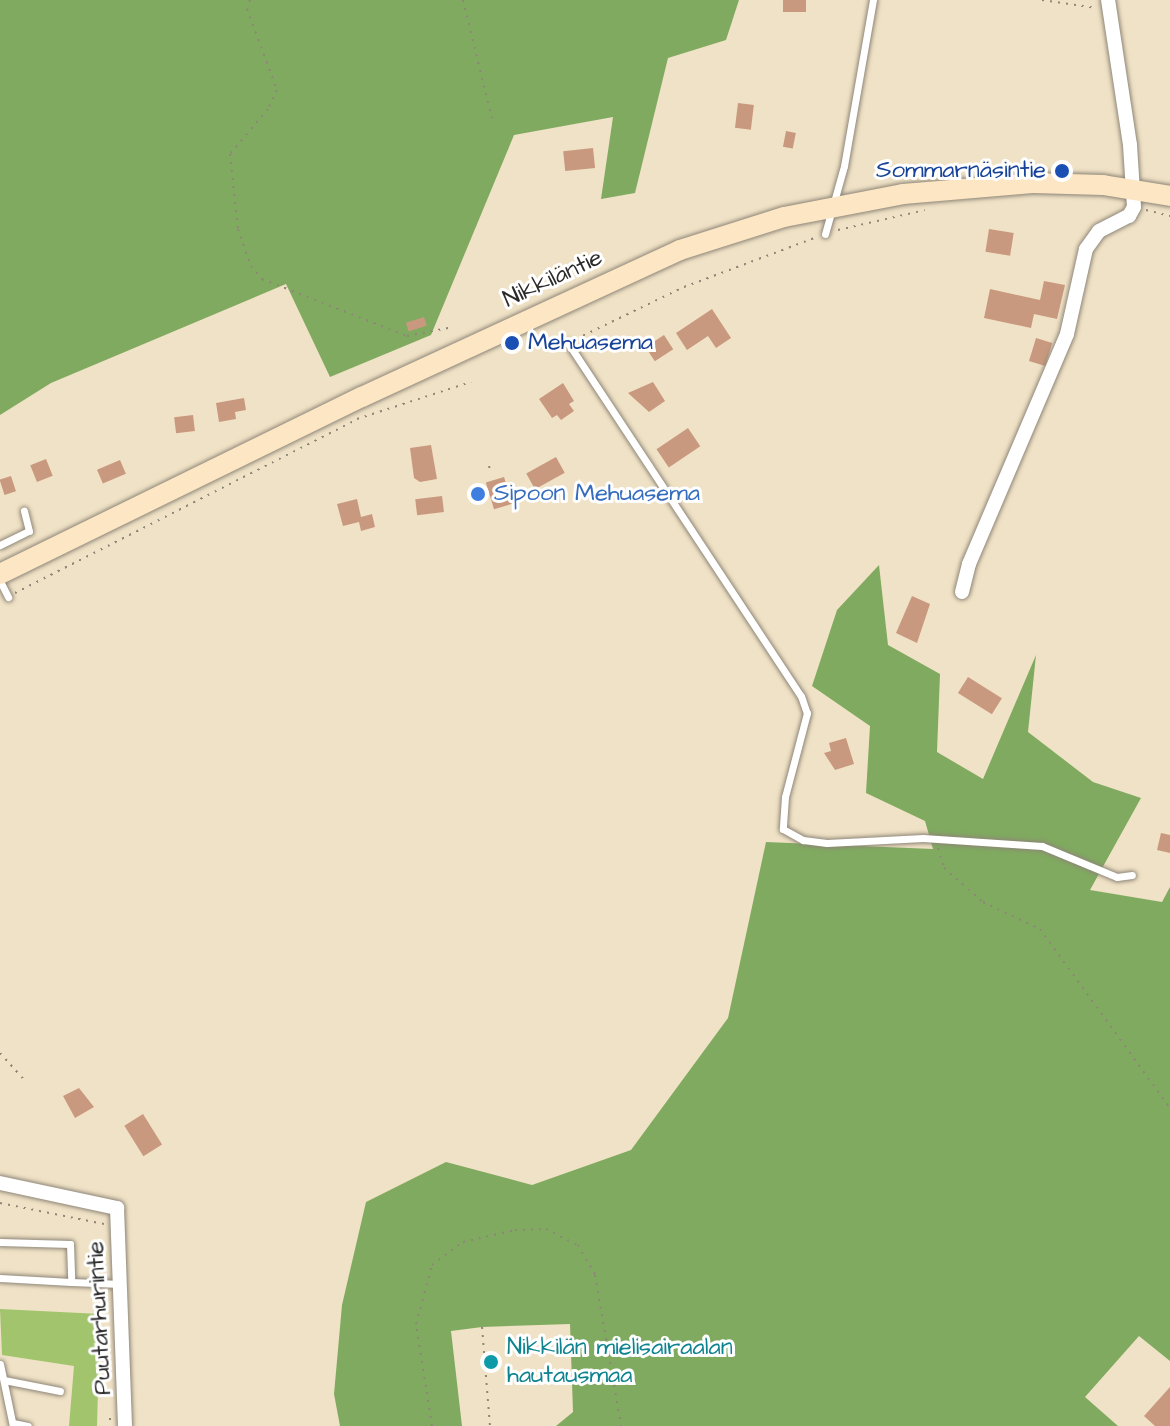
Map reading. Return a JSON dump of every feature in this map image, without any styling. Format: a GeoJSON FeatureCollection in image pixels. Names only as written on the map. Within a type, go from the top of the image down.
{"type":"FeatureCollection","features":[{"type":"Feature","properties":{"kind":"street"},"geometry":{"type":"LineString","coordinates":[[962,592],[969,564],[1067,334],[1086,249],[1105,225],[1129,216],[1134,198],[1109,5]]}},
{"type":"Feature","properties":{"kind":"street","name":"Nikkiläntie"},"geometry":{"type":"LineString","coordinates":[[0,574],[680,250],[834,205],[1005,185],[1134,198],[1170,196]]}},
{"type":"Feature","properties":{"kind":"street","name":"Puutarhurintie"},"geometry":{"type":"LineString","coordinates":[[0,1183],[117,1208],[125,1426]]}},
{"type":"Feature","properties":{"kind":"lane"},"geometry":{"type":"LineString","coordinates":[[825,234],[834,205],[873,0]]}},
{"type":"Feature","properties":{"kind":"lane"},"geometry":{"type":"LineString","coordinates":[[568,343],[801,696],[807,713],[785,797],[783,829],[803,840],[827,843],[935,839],[1042,846],[1108,874],[1132,875]]}},
{"type":"Feature","properties":{"kind":"lane"},"geometry":{"type":"LineString","coordinates":[[0,545],[29,531],[24,511]]}},
{"type":"Feature","properties":{"kind":"lane"},"geometry":{"type":"LineString","coordinates":[[0,581],[8,597]]}},
{"type":"Feature","properties":{"kind":"lane"},"geometry":{"type":"LineString","coordinates":[[0,1242],[70,1244],[71,1282]]}},
{"type":"Feature","properties":{"kind":"lane"},"geometry":{"type":"LineString","coordinates":[[0,1278],[121,1284]]}},
{"type":"Feature","properties":{"kind":"lane"},"geometry":{"type":"LineString","coordinates":[[0,1364],[13,1425],[28,1426]]}},
{"type":"Feature","properties":{"kind":"lane"},"geometry":{"type":"LineString","coordinates":[[4,1380],[60,1391]]}},
{"type":"Feature","properties":{"kind":"path"},"geometry":{"type":"LineString","coordinates":[[250,0],[247,9],[277,90],[268,109],[230,154],[238,229],[251,266],[262,279],[407,336],[453,327]]}},
{"type":"Feature","properties":{"kind":"path"},"geometry":{"type":"LineString","coordinates":[[463,0],[492,119]]}},
{"type":"Feature","properties":{"kind":"path"},"geometry":{"type":"LineString","coordinates":[[1042,0],[1109,5]]}},
{"type":"Feature","properties":{"kind":"path"},"geometry":{"type":"LineString","coordinates":[[1134,198],[1170,216]]}},
{"type":"Feature","properties":{"kind":"path"},"geometry":{"type":"LineString","coordinates":[[568,343],[684,287],[825,234],[928,209]]}},
{"type":"Feature","properties":{"kind":"path"},"geometry":{"type":"LineString","coordinates":[[8,597],[358,418],[471,382]]}},
{"type":"Feature","properties":{"kind":"path"},"geometry":{"type":"LineString","coordinates":[[489,466],[491,474]]}},
{"type":"Feature","properties":{"kind":"path"},"geometry":{"type":"LineString","coordinates":[[935,839],[944,868],[983,902],[1040,929],[1170,1108]]}},
{"type":"Feature","properties":{"kind":"path"},"geometry":{"type":"LineString","coordinates":[[0,1053],[26,1082]]}},
{"type":"Feature","properties":{"kind":"path"},"geometry":{"type":"LineString","coordinates":[[432,1426],[416,1324],[432,1265],[463,1242],[515,1230],[546,1229],[578,1245],[595,1275],[621,1426]]}},
{"type":"Feature","properties":{"kind":"path"},"geometry":{"type":"LineString","coordinates":[[482,1327],[490,1426]]}},
{"type":"Feature","properties":{"kind":"green space"},"geometry":{"type":"Polygon","coordinates":[[[0,0],[739,0],[726,40],[668,58],[635,193],[601,199],[613,117],[514,135],[431,335],[330,377],[286,284],[51,383],[0,415],[0,0]]]}},
{"type":"Feature","properties":{"kind":"green space"},"geometry":{"type":"Polygon","coordinates":[[[879,565],[888,645],[940,674],[937,752],[983,779],[1036,655],[1028,732],[1093,782],[1141,798],[1090,890],[1162,902],[1170,887],[1170,1361],[1139,1336],[1085,1397],[1118,1426],[556,1426],[573,1412],[570,1324],[482,1327],[451,1331],[462,1426],[340,1426],[334,1394],[342,1305],[366,1202],[446,1162],[532,1185],[631,1150],[728,1018],[766,842],[933,849],[925,821],[866,793],[870,726],[812,686],[837,610],[879,565]]]}},
{"type":"Feature","properties":{"kind":"green space"},"geometry":{"type":"Polygon","coordinates":[[[0,1309],[100,1314],[97,1426],[69,1426],[74,1366],[2,1355],[0,1309]]]}},
{"type":"Feature","properties":{"kind":"building"},"geometry":{"type":"Polygon","coordinates":[[[783,0],[806,0],[806,12],[783,12],[783,0]]]}},
{"type":"Feature","properties":{"kind":"building"},"geometry":{"type":"Polygon","coordinates":[[[738,103],[754,105],[751,130],[735,128],[738,103]]]}},
{"type":"Feature","properties":{"kind":"building"},"geometry":{"type":"Polygon","coordinates":[[[786,131],[796,133],[793,149],[783,147],[786,131]]]}},
{"type":"Feature","properties":{"kind":"building"},"geometry":{"type":"Polygon","coordinates":[[[593,148],[595,168],[565,171],[563,151],[593,148]]]}},
{"type":"Feature","properties":{"kind":"building"},"geometry":{"type":"Polygon","coordinates":[[[989,229],[1014,233],[1010,256],[985,252],[989,229]]]}},
{"type":"Feature","properties":{"kind":"building"},"geometry":{"type":"Polygon","coordinates":[[[1044,281],[1065,285],[1057,319],[1034,314],[1031,328],[984,318],[990,289],[1040,300],[1044,281]]]}},
{"type":"Feature","properties":{"kind":"building"},"geometry":{"type":"Polygon","coordinates":[[[712,309],[731,338],[716,348],[708,336],[687,350],[676,333],[712,309]]]}},
{"type":"Feature","properties":{"kind":"building"},"geometry":{"type":"Polygon","coordinates":[[[424,317],[427,326],[409,331],[406,323],[424,317]]]}},
{"type":"Feature","properties":{"kind":"building"},"geometry":{"type":"Polygon","coordinates":[[[664,335],[673,349],[655,361],[646,347],[664,335]]]}},
{"type":"Feature","properties":{"kind":"building"},"geometry":{"type":"Polygon","coordinates":[[[1036,338],[1052,343],[1045,366],[1029,361],[1036,338]]]}},
{"type":"Feature","properties":{"kind":"building"},"geometry":{"type":"Polygon","coordinates":[[[653,382],[665,401],[649,412],[628,393],[653,382]]]}},
{"type":"Feature","properties":{"kind":"building"},"geometry":{"type":"Polygon","coordinates":[[[563,383],[574,401],[569,404],[574,411],[561,420],[557,415],[552,418],[539,399],[563,383]]]}},
{"type":"Feature","properties":{"kind":"building"},"geometry":{"type":"Polygon","coordinates":[[[244,398],[246,410],[235,412],[236,419],[219,422],[216,403],[244,398]]]}},
{"type":"Feature","properties":{"kind":"building"},"geometry":{"type":"Polygon","coordinates":[[[193,415],[195,431],[176,433],[174,417],[193,415]]]}},
{"type":"Feature","properties":{"kind":"building"},"geometry":{"type":"Polygon","coordinates":[[[688,428],[700,446],[669,467],[656,449],[688,428]]]}},
{"type":"Feature","properties":{"kind":"building"},"geometry":{"type":"Polygon","coordinates":[[[431,445],[437,479],[420,482],[414,478],[410,448],[431,445]]]}},
{"type":"Feature","properties":{"kind":"building"},"geometry":{"type":"Polygon","coordinates":[[[556,457],[565,473],[535,489],[526,473],[556,457]]]}},
{"type":"Feature","properties":{"kind":"building"},"geometry":{"type":"Polygon","coordinates":[[[46,459],[53,476],[37,482],[30,465],[46,459]]]}},
{"type":"Feature","properties":{"kind":"building"},"geometry":{"type":"Polygon","coordinates":[[[120,460],[126,474],[103,484],[97,470],[120,460]]]}},
{"type":"Feature","properties":{"kind":"building"},"geometry":{"type":"Polygon","coordinates":[[[11,476],[16,491],[5,495],[0,480],[11,476]]]}},
{"type":"Feature","properties":{"kind":"building"},"geometry":{"type":"Polygon","coordinates":[[[504,477],[512,504],[494,509],[486,483],[504,477]]]}},
{"type":"Feature","properties":{"kind":"building"},"geometry":{"type":"Polygon","coordinates":[[[442,496],[444,512],[417,515],[415,499],[442,496]]]}},
{"type":"Feature","properties":{"kind":"building"},"geometry":{"type":"Polygon","coordinates":[[[357,499],[361,517],[372,514],[375,527],[361,531],[359,522],[343,526],[337,504],[357,499]]]}},
{"type":"Feature","properties":{"kind":"building"},"geometry":{"type":"Polygon","coordinates":[[[912,596],[930,604],[917,643],[896,633],[912,596]]]}},
{"type":"Feature","properties":{"kind":"building"},"geometry":{"type":"Polygon","coordinates":[[[968,677],[1002,698],[992,714],[958,693],[968,677]]]}},
{"type":"Feature","properties":{"kind":"building"},"geometry":{"type":"Polygon","coordinates":[[[846,738],[854,764],[835,770],[824,753],[831,751],[829,743],[846,738]]]}},
{"type":"Feature","properties":{"kind":"building"},"geometry":{"type":"Polygon","coordinates":[[[1161,833],[1170,835],[1170,853],[1157,850],[1161,833]]]}},
{"type":"Feature","properties":{"kind":"building"},"geometry":{"type":"Polygon","coordinates":[[[79,1088],[94,1107],[75,1118],[63,1096],[79,1088]]]}},
{"type":"Feature","properties":{"kind":"building"},"geometry":{"type":"Polygon","coordinates":[[[143,1114],[162,1145],[143,1156],[124,1126],[143,1114]]]}},
{"type":"Feature","properties":{"kind":"building"},"geometry":{"type":"Polygon","coordinates":[[[1170,1387],[1170,1426],[1155,1426],[1144,1416],[1170,1387]]]}},
{"type":"Feature","properties":{"kind":"place","name":"Sommarnäsintie"},"geometry":{"type":"Point","coordinates":[1062,171]}},
{"type":"Feature","properties":{"kind":"place","name":"Mehuasema"},"geometry":{"type":"Point","coordinates":[512,343]}},
{"type":"Feature","properties":{"kind":"place","name":"Sipoon Mehuasema"},"geometry":{"type":"Point","coordinates":[478,494]}},
{"type":"Feature","properties":{"kind":"place","name":"Nikkilän mielisairaalan hautausmaa"},"geometry":{"type":"Point","coordinates":[491,1362]}}]}
